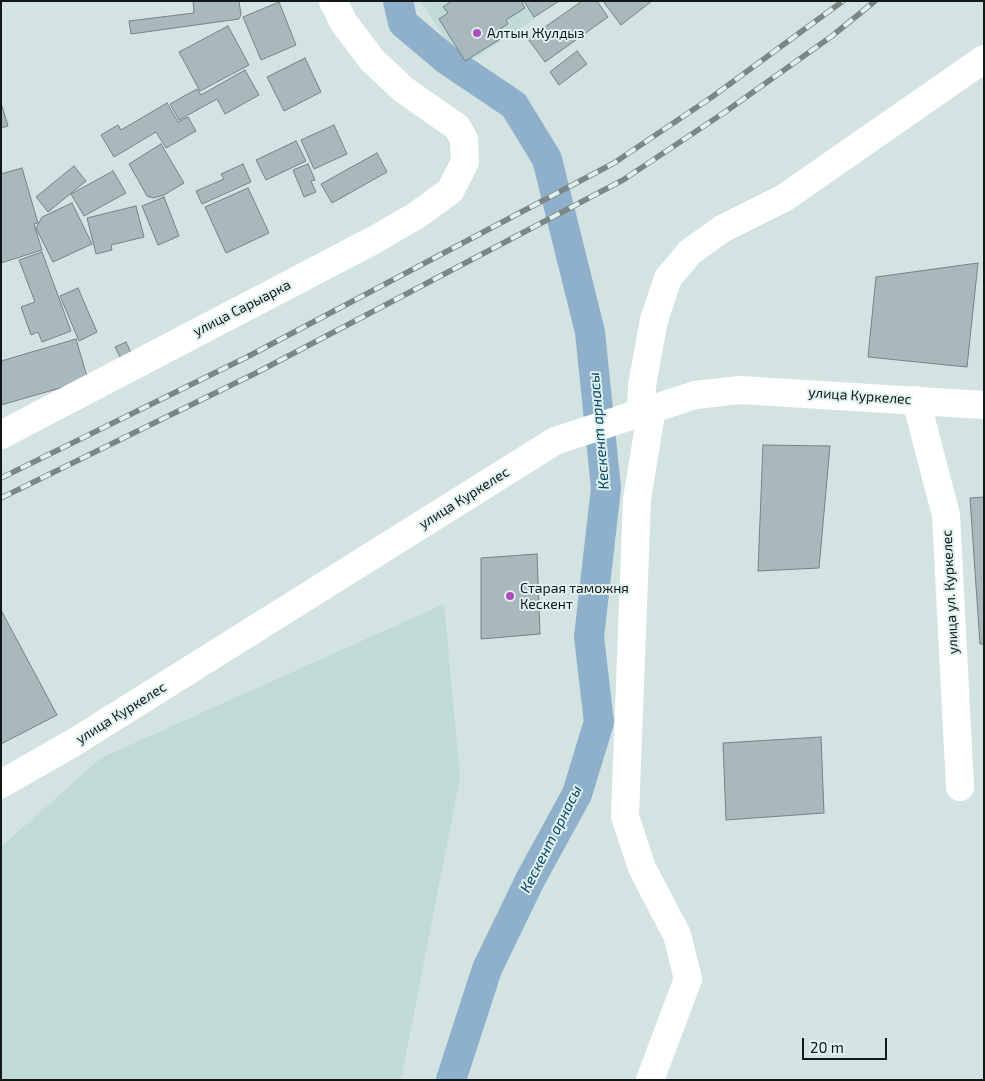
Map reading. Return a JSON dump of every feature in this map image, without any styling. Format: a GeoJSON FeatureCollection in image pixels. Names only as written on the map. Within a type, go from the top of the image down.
{"type":"FeatureCollection","features":[{"type":"Feature","properties":{"kind":"street","name":"улица Сарыарка"},"geometry":{"type":"LineString","coordinates":[[1,435],[374,240],[417,215],[450,191],[464,162],[464,139],[457,126],[404,90],[372,60],[344,23],[333,1]]}},
{"type":"Feature","properties":{"kind":"street"},"geometry":{"type":"LineString","coordinates":[[650,1080],[688,979],[677,935],[642,868],[625,816],[638,499],[646,410],[642,386],[654,320],[668,278],[690,252],[722,229],[784,198],[984,59]]}},
{"type":"Feature","properties":{"kind":"street","name":"улица Куркелес"},"geometry":{"type":"LineString","coordinates":[[1,784],[73,743],[555,441],[695,395],[740,390],[984,405]]}},
{"type":"Feature","properties":{"kind":"street","name":"улица ул. Куркелес"},"geometry":{"type":"LineString","coordinates":[[916,400],[946,515],[960,787]]}},
{"type":"Feature","properties":{"kind":"shaded area","name":"Алтын Жулдыз"},"geometry":{"type":"Polygon","coordinates":[[[420,1],[561,1],[464,65],[420,1]]]}},
{"type":"Feature","properties":{"kind":"shaded area"},"geometry":{"type":"Polygon","coordinates":[[[444,604],[460,777],[401,1080],[1,1080],[1,847],[101,758],[444,604]]]}},
{"type":"Feature","properties":{"kind":"building"},"geometry":{"type":"Polygon","coordinates":[[[193,1],[239,1],[241,15],[239,19],[131,34],[129,21],[194,13],[193,1]]]}},
{"type":"Feature","properties":{"kind":"building","name":"Алтын Жулдыз"},"geometry":{"type":"Polygon","coordinates":[[[452,1],[524,1],[522,3],[525,8],[506,20],[508,24],[497,31],[502,38],[465,61],[439,19],[448,13],[443,7],[452,1]]]}},
{"type":"Feature","properties":{"kind":"building"},"geometry":{"type":"Polygon","coordinates":[[[524,1],[559,1],[534,17],[524,1]]]}},
{"type":"Feature","properties":{"kind":"building"},"geometry":{"type":"Polygon","coordinates":[[[582,1],[597,1],[608,17],[545,62],[528,39],[582,1]]]}},
{"type":"Feature","properties":{"kind":"building"},"geometry":{"type":"Polygon","coordinates":[[[603,1],[652,1],[621,25],[603,1]]]}},
{"type":"Feature","properties":{"kind":"building"},"geometry":{"type":"Polygon","coordinates":[[[279,2],[296,45],[261,60],[243,17],[279,2]]]}},
{"type":"Feature","properties":{"kind":"building"},"geometry":{"type":"Polygon","coordinates":[[[228,26],[249,65],[200,91],[179,52],[228,26]]]}},
{"type":"Feature","properties":{"kind":"building"},"geometry":{"type":"Polygon","coordinates":[[[577,51],[587,64],[559,85],[550,72],[577,51]]]}},
{"type":"Feature","properties":{"kind":"building"},"geometry":{"type":"Polygon","coordinates":[[[305,58],[321,92],[284,111],[267,77],[305,58]]]}},
{"type":"Feature","properties":{"kind":"building"},"geometry":{"type":"Polygon","coordinates":[[[245,70],[259,95],[225,114],[217,99],[179,120],[170,104],[197,89],[201,95],[245,70]]]}},
{"type":"Feature","properties":{"kind":"building"},"geometry":{"type":"Polygon","coordinates":[[[1,103],[8,126],[1,128],[1,103]]]}},
{"type":"Feature","properties":{"kind":"building"},"geometry":{"type":"Polygon","coordinates":[[[167,103],[178,122],[188,117],[196,131],[166,148],[156,132],[114,157],[101,135],[118,125],[121,130],[167,103]]]}},
{"type":"Feature","properties":{"kind":"building"},"geometry":{"type":"Polygon","coordinates":[[[334,125],[347,154],[314,169],[301,140],[334,125]]]}},
{"type":"Feature","properties":{"kind":"building"},"geometry":{"type":"Polygon","coordinates":[[[296,141],[306,161],[266,180],[256,160],[296,141]]]}},
{"type":"Feature","properties":{"kind":"building"},"geometry":{"type":"Polygon","coordinates":[[[161,144],[184,183],[164,195],[153,198],[147,196],[129,164],[161,144]]]}},
{"type":"Feature","properties":{"kind":"building"},"geometry":{"type":"Polygon","coordinates":[[[377,153],[387,172],[332,203],[321,184],[377,153]]]}},
{"type":"Feature","properties":{"kind":"building"},"geometry":{"type":"Polygon","coordinates":[[[243,164],[251,182],[202,204],[196,191],[224,179],[221,174],[243,164]]]}},
{"type":"Feature","properties":{"kind":"building"},"geometry":{"type":"Polygon","coordinates":[[[308,164],[315,180],[311,181],[316,192],[304,197],[293,170],[308,164]]]}},
{"type":"Feature","properties":{"kind":"building"},"geometry":{"type":"Polygon","coordinates":[[[74,166],[86,181],[48,212],[36,197],[74,166]]]}},
{"type":"Feature","properties":{"kind":"building"},"geometry":{"type":"Polygon","coordinates":[[[22,168],[38,223],[34,224],[42,250],[1,263],[1,174],[22,168]]]}},
{"type":"Feature","properties":{"kind":"building"},"geometry":{"type":"Polygon","coordinates":[[[113,171],[126,193],[84,216],[71,194],[113,171]]]}},
{"type":"Feature","properties":{"kind":"building"},"geometry":{"type":"Polygon","coordinates":[[[248,188],[269,233],[226,253],[205,207],[248,188]]]}},
{"type":"Feature","properties":{"kind":"building"},"geometry":{"type":"Polygon","coordinates":[[[164,197],[179,236],[158,245],[142,206],[164,197]]]}},
{"type":"Feature","properties":{"kind":"building"},"geometry":{"type":"Polygon","coordinates":[[[72,203],[92,244],[53,262],[36,228],[42,217],[72,203]]]}},
{"type":"Feature","properties":{"kind":"building"},"geometry":{"type":"Polygon","coordinates":[[[136,206],[144,237],[111,245],[112,250],[96,254],[87,218],[136,206]]]}},
{"type":"Feature","properties":{"kind":"building"},"geometry":{"type":"Polygon","coordinates":[[[42,252],[71,331],[42,342],[38,332],[31,335],[21,307],[35,302],[19,260],[42,252]]]}},
{"type":"Feature","properties":{"kind":"building"},"geometry":{"type":"Polygon","coordinates":[[[978,263],[967,367],[868,357],[876,277],[978,263]]]}},
{"type":"Feature","properties":{"kind":"building"},"geometry":{"type":"Polygon","coordinates":[[[78,288],[97,332],[79,341],[60,296],[78,288]]]}},
{"type":"Feature","properties":{"kind":"building"},"geometry":{"type":"Polygon","coordinates":[[[76,339],[88,380],[1,405],[1,361],[76,339]]]}},
{"type":"Feature","properties":{"kind":"building"},"geometry":{"type":"Polygon","coordinates":[[[126,342],[132,355],[120,357],[115,347],[126,342]]]}},
{"type":"Feature","properties":{"kind":"building"},"geometry":{"type":"Polygon","coordinates":[[[763,445],[830,446],[819,568],[758,571],[763,445]]]}},
{"type":"Feature","properties":{"kind":"building"},"geometry":{"type":"Polygon","coordinates":[[[984,497],[984,644],[980,644],[970,498],[984,497]]]}},
{"type":"Feature","properties":{"kind":"building","name":"Старая таможня Кескент"},"geometry":{"type":"Polygon","coordinates":[[[537,554],[540,634],[481,639],[481,558],[537,554]]]}},
{"type":"Feature","properties":{"kind":"building"},"geometry":{"type":"Polygon","coordinates":[[[1,610],[57,715],[1,744],[1,610]]]}},
{"type":"Feature","properties":{"kind":"building"},"geometry":{"type":"Polygon","coordinates":[[[821,737],[824,813],[726,820],[723,743],[821,737]]]}},
{"type":"Feature","properties":{"kind":"waterway","name":"Кескент арнасы"},"geometry":{"type":"LineString","coordinates":[[398,1],[403,23],[447,60],[514,105],[547,159],[590,332],[606,488],[589,637],[599,722],[577,794],[530,880],[487,969],[451,1080]]}},
{"type":"Feature","properties":{"kind":"railway"},"geometry":{"type":"LineString","coordinates":[[1,478],[247,357],[614,163],[712,97],[843,1]]}},
{"type":"Feature","properties":{"kind":"railway"},"geometry":{"type":"LineString","coordinates":[[1,498],[256,373],[623,180],[725,112],[832,36],[875,1]]}},
{"type":"Feature","properties":{"kind":"place","name":"Алтын Жулдыз"},"geometry":{"type":"Point","coordinates":[477,33]}},
{"type":"Feature","properties":{"kind":"place","name":"Старая таможня Кескент"},"geometry":{"type":"Point","coordinates":[510,596]}}]}
